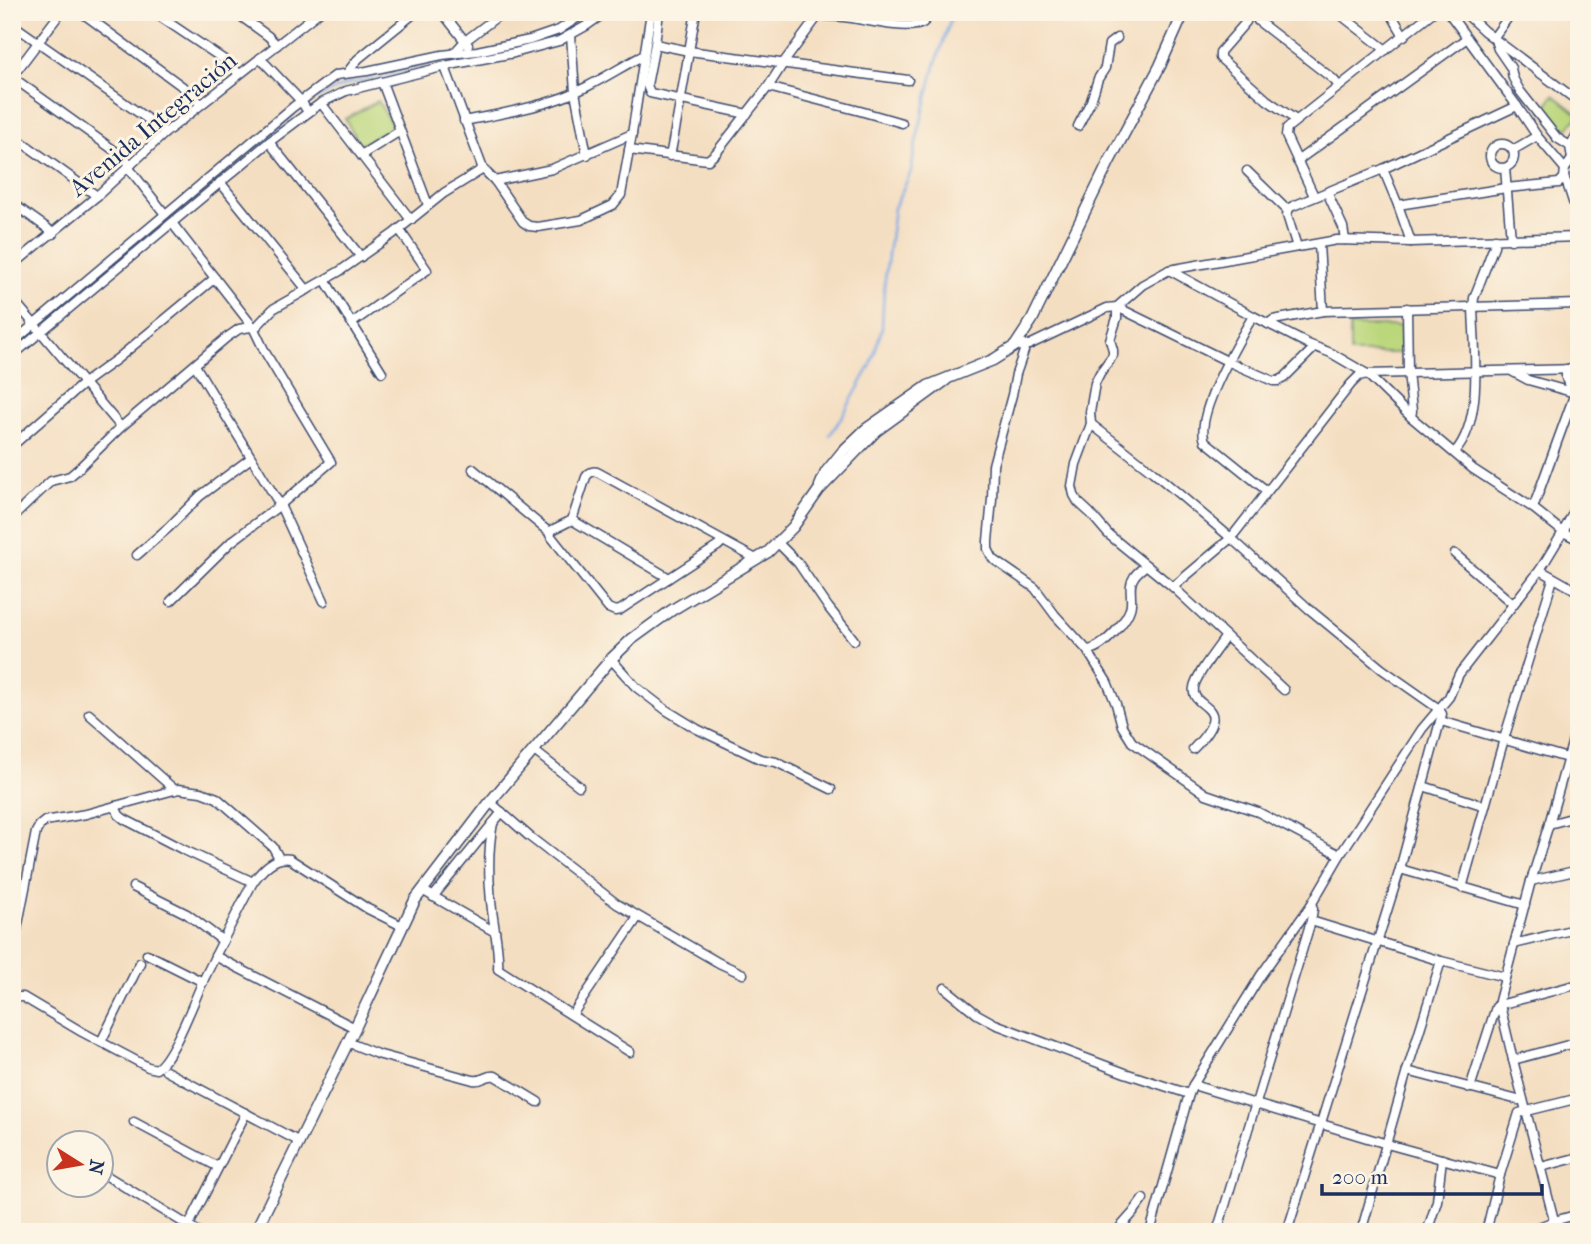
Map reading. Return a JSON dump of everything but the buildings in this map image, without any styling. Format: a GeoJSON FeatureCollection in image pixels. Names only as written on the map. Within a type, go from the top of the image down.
{"type":"FeatureCollection","features":[{"type":"Feature","properties":{"kind":"street"},"geometry":{"type":"LineString","coordinates":[[61,12],[12,77],[122,156],[165,214]]}},
{"type":"Feature","properties":{"kind":"street"},"geometry":{"type":"LineString","coordinates":[[80,12],[183,87],[201,104]]}},
{"type":"Feature","properties":{"kind":"street"},"geometry":{"type":"LineString","coordinates":[[153,12],[229,64],[239,74]]}},
{"type":"Feature","properties":{"kind":"street"},"geometry":{"type":"LineString","coordinates":[[235,12],[278,45]]}},
{"type":"Feature","properties":{"kind":"street"},"geometry":{"type":"LineString","coordinates":[[347,73],[358,59],[416,12]]}},
{"type":"Feature","properties":{"kind":"street"},"geometry":{"type":"LineString","coordinates":[[442,12],[471,51]]}},
{"type":"Feature","properties":{"kind":"street"},"geometry":{"type":"LineString","coordinates":[[503,12],[465,41],[450,57],[448,66],[482,169],[495,181],[519,217],[529,226],[538,227],[581,220],[613,205],[621,195],[651,12]]}},
{"type":"Feature","properties":{"kind":"street"},"geometry":{"type":"LineString","coordinates":[[12,356],[38,328],[165,214],[336,75],[530,40],[559,30],[586,12]]}},
{"type":"Feature","properties":{"kind":"street"},"geometry":{"type":"LineString","coordinates":[[12,343],[38,328],[321,103],[346,91],[537,47],[571,35],[606,12]]}},
{"type":"Feature","properties":{"kind":"street"},"geometry":{"type":"LineString","coordinates":[[659,12],[647,85],[650,93],[747,114]]}},
{"type":"Feature","properties":{"kind":"street"},"geometry":{"type":"LineString","coordinates":[[670,156],[696,12]]}},
{"type":"Feature","properties":{"kind":"street"},"geometry":{"type":"LineString","coordinates":[[795,12],[912,25],[926,21],[929,12]]}},
{"type":"Feature","properties":{"kind":"street"},"geometry":{"type":"LineString","coordinates":[[1019,346],[1109,162],[1160,66],[1184,12]]}},
{"type":"Feature","properties":{"kind":"street"},"geometry":{"type":"LineString","coordinates":[[1337,12],[1386,50]]}},
{"type":"Feature","properties":{"kind":"street"},"geometry":{"type":"LineString","coordinates":[[1390,12],[1404,36]]}},
{"type":"Feature","properties":{"kind":"street"},"geometry":{"type":"LineString","coordinates":[[1314,196],[1286,134],[1288,126],[1433,12]]}},
{"type":"Feature","properties":{"kind":"street"},"geometry":{"type":"LineString","coordinates":[[1448,12],[1537,136],[1579,171]]}},
{"type":"Feature","properties":{"kind":"street"},"geometry":{"type":"LineString","coordinates":[[1464,12],[1484,31],[1579,102]]}},
{"type":"Feature","properties":{"kind":"street"},"geometry":{"type":"LineString","coordinates":[[1494,37],[1512,12]]}},
{"type":"Feature","properties":{"kind":"street"},"geometry":{"type":"LineString","coordinates":[[1573,12],[1579,17]]}},
{"type":"Feature","properties":{"kind":"street"},"geometry":{"type":"LineString","coordinates":[[1296,120],[1267,100],[1220,58],[1220,52],[1246,22],[1250,13],[1339,86]]}},
{"type":"Feature","properties":{"kind":"street","name":"Avenida Integración"},"geometry":{"type":"LineString","coordinates":[[12,266],[97,196],[165,133],[315,14]]}},
{"type":"Feature","properties":{"kind":"street"},"geometry":{"type":"LineString","coordinates":[[629,150],[708,160],[768,87],[820,15]]}},
{"type":"Feature","properties":{"kind":"street"},"geometry":{"type":"LineString","coordinates":[[12,24],[165,133]]}},
{"type":"Feature","properties":{"kind":"street"},"geometry":{"type":"LineString","coordinates":[[571,35],[575,92],[587,155]]}},
{"type":"Feature","properties":{"kind":"street"},"geometry":{"type":"LineString","coordinates":[[1494,37],[1520,91],[1557,138],[1570,146]]}},
{"type":"Feature","properties":{"kind":"street"},"geometry":{"type":"LineString","coordinates":[[1078,126],[1105,68],[1109,44],[1116,38]]}},
{"type":"Feature","properties":{"kind":"street"},"geometry":{"type":"LineString","coordinates":[[1297,161],[1467,38]]}},
{"type":"Feature","properties":{"kind":"street"},"geometry":{"type":"LineString","coordinates":[[655,44],[689,51],[908,80]]}},
{"type":"Feature","properties":{"kind":"street"},"geometry":{"type":"LineString","coordinates":[[464,121],[529,108],[575,92],[644,55]]}},
{"type":"Feature","properties":{"kind":"street"},"geometry":{"type":"LineString","coordinates":[[260,58],[308,111]]}},
{"type":"Feature","properties":{"kind":"street"},"geometry":{"type":"LineString","coordinates":[[1500,84],[1513,78]]}},
{"type":"Feature","properties":{"kind":"street"},"geometry":{"type":"LineString","coordinates":[[382,82],[428,205]]}},
{"type":"Feature","properties":{"kind":"street"},"geometry":{"type":"LineString","coordinates":[[768,87],[902,123]]}},
{"type":"Feature","properties":{"kind":"street"},"geometry":{"type":"LineString","coordinates":[[321,103],[411,220]]}},
{"type":"Feature","properties":{"kind":"street"},"geometry":{"type":"LineString","coordinates":[[1297,247],[1287,215],[1293,206],[1382,169],[1517,106]]}},
{"type":"Feature","properties":{"kind":"street"},"geometry":{"type":"LineString","coordinates":[[361,155],[400,131]]}},
{"type":"Feature","properties":{"kind":"street"},"geometry":{"type":"LineString","coordinates":[[1579,131],[1570,146],[1568,184],[1579,214]]}},
{"type":"Feature","properties":{"kind":"street"},"geometry":{"type":"LineString","coordinates":[[495,181],[552,169],[632,134]]}},
{"type":"Feature","properties":{"kind":"street"},"geometry":{"type":"LineString","coordinates":[[12,135],[97,196]]}},
{"type":"Feature","properties":{"kind":"street"},"geometry":{"type":"LineString","coordinates":[[1513,150],[1537,136]]}},
{"type":"Feature","properties":{"kind":"street"},"geometry":{"type":"LineString","coordinates":[[269,142],[361,257]]}},
{"type":"Feature","properties":{"kind":"street"},"geometry":{"type":"LineString","coordinates":[[1498,144],[1506,144],[1513,150],[1513,161],[1505,168],[1497,167],[1491,161],[1490,153],[1498,144]]}},
{"type":"Feature","properties":{"kind":"street"},"geometry":{"type":"LineString","coordinates":[[1398,205],[1506,188],[1559,183],[1570,166]]}},
{"type":"Feature","properties":{"kind":"street"},"geometry":{"type":"LineString","coordinates":[[1505,168],[1511,240]]}},
{"type":"Feature","properties":{"kind":"street"},"geometry":{"type":"LineString","coordinates":[[12,518],[51,481],[70,476],[121,428],[226,338],[240,329],[260,324],[273,309],[361,257],[444,193],[482,169]]}},
{"type":"Feature","properties":{"kind":"street"},"geometry":{"type":"LineString","coordinates":[[1382,169],[1411,242]]}},
{"type":"Feature","properties":{"kind":"street"},"geometry":{"type":"LineString","coordinates":[[1247,171],[1288,211]]}},
{"type":"Feature","properties":{"kind":"street"},"geometry":{"type":"LineString","coordinates":[[220,182],[307,290]]}},
{"type":"Feature","properties":{"kind":"street"},"geometry":{"type":"LineString","coordinates":[[1327,192],[1343,228],[1345,240]]}},
{"type":"Feature","properties":{"kind":"street"},"geometry":{"type":"LineString","coordinates":[[12,203],[53,234]]}},
{"type":"Feature","properties":{"kind":"street"},"geometry":{"type":"LineString","coordinates":[[171,601],[221,550],[331,462],[265,352],[253,327],[172,223]]}},
{"type":"Feature","properties":{"kind":"street"},"geometry":{"type":"LineString","coordinates":[[352,323],[428,270],[400,229]]}},
{"type":"Feature","properties":{"kind":"street"},"geometry":{"type":"LineString","coordinates":[[1284,690],[1173,587],[1108,534],[1074,495],[1072,486],[1076,464],[1091,425],[1090,412],[1095,383],[1113,355],[1110,337],[1117,318],[1117,307],[1142,285],[1169,270],[1297,247],[1345,240],[1411,242],[1579,237]]}},
{"type":"Feature","properties":{"kind":"street"},"geometry":{"type":"LineString","coordinates":[[1455,452],[1464,440],[1472,418],[1475,371],[1474,298],[1495,239]]}},
{"type":"Feature","properties":{"kind":"street"},"geometry":{"type":"LineString","coordinates":[[1319,244],[1323,311]]}},
{"type":"Feature","properties":{"kind":"street"},"geometry":{"type":"LineString","coordinates":[[1169,270],[1367,374],[1473,469],[1533,508],[1563,532],[1579,540]]}},
{"type":"Feature","properties":{"kind":"street"},"geometry":{"type":"LineString","coordinates":[[12,446],[84,383],[215,278]]}},
{"type":"Feature","properties":{"kind":"street"},"geometry":{"type":"LineString","coordinates":[[325,280],[382,372]]}},
{"type":"Feature","properties":{"kind":"street"},"geometry":{"type":"LineString","coordinates":[[12,298],[121,428]]}},
{"type":"Feature","properties":{"kind":"street"},"geometry":{"type":"LineString","coordinates":[[1268,324],[1273,320],[1323,311],[1579,304]]}},
{"type":"Feature","properties":{"kind":"street"},"geometry":{"type":"LineString","coordinates":[[256,1232],[415,900],[490,802],[611,659],[632,639],[672,610],[778,543],[819,490],[876,431],[946,380],[1107,308],[1117,307],[1227,361],[1275,381],[1284,378],[1315,348]]}},
{"type":"Feature","properties":{"kind":"street"},"geometry":{"type":"LineString","coordinates":[[1408,308],[1411,416]]}},
{"type":"Feature","properties":{"kind":"street"},"geometry":{"type":"LineString","coordinates":[[1253,316],[1227,361],[1212,395],[1203,437],[1267,491]]}},
{"type":"Feature","properties":{"kind":"street"},"geometry":{"type":"LineString","coordinates":[[1019,346],[1024,351],[993,465],[988,541],[993,559],[1035,588],[1087,650],[1107,682],[1122,726],[1132,742],[1206,794],[1258,812],[1340,855]]}},
{"type":"Feature","properties":{"kind":"street"},"geometry":{"type":"LineString","coordinates":[[195,365],[280,505],[324,601]]}},
{"type":"Feature","properties":{"kind":"street"},"geometry":{"type":"LineString","coordinates":[[1566,369],[1566,378],[1575,393]]}},
{"type":"Feature","properties":{"kind":"street"},"geometry":{"type":"LineString","coordinates":[[1173,587],[1231,538],[1359,376],[1408,372],[1579,369]]}},
{"type":"Feature","properties":{"kind":"street"},"geometry":{"type":"LineString","coordinates":[[1510,370],[1528,380],[1575,393]]}},
{"type":"Feature","properties":{"kind":"street"},"geometry":{"type":"LineString","coordinates":[[1533,508],[1575,393]]}},
{"type":"Feature","properties":{"kind":"street"},"geometry":{"type":"LineString","coordinates":[[1091,425],[1153,472],[1309,609],[1442,714],[1400,869],[1287,1232]]}},
{"type":"Feature","properties":{"kind":"street"},"geometry":{"type":"LineString","coordinates":[[137,555],[200,496],[251,458]]}},
{"type":"Feature","properties":{"kind":"street"},"geometry":{"type":"LineString","coordinates":[[473,469],[550,533],[551,538],[612,611],[620,610],[723,541]]}},
{"type":"Feature","properties":{"kind":"street"},"geometry":{"type":"LineString","coordinates":[[550,533],[572,520],[586,477],[597,472],[756,559]]}},
{"type":"Feature","properties":{"kind":"street"},"geometry":{"type":"LineString","coordinates":[[1150,1232],[1189,1094],[1194,1085],[1261,975],[1311,905],[1340,855],[1422,729],[1449,697],[1459,674],[1539,570],[1579,502]]}},
{"type":"Feature","properties":{"kind":"street"},"geometry":{"type":"LineString","coordinates":[[572,520],[668,578]]}},
{"type":"Feature","properties":{"kind":"street"},"geometry":{"type":"LineString","coordinates":[[778,543],[798,563],[854,640]]}},
{"type":"Feature","properties":{"kind":"street"},"geometry":{"type":"LineString","coordinates":[[1455,554],[1513,604]]}},
{"type":"Feature","properties":{"kind":"street"},"geometry":{"type":"LineString","coordinates":[[1087,650],[1094,650],[1103,644],[1129,613],[1129,587],[1134,576],[1146,565]]}},
{"type":"Feature","properties":{"kind":"street"},"geometry":{"type":"LineString","coordinates":[[1539,570],[1579,593]]}},
{"type":"Feature","properties":{"kind":"street"},"geometry":{"type":"LineString","coordinates":[[1462,888],[1553,579]]}},
{"type":"Feature","properties":{"kind":"street"},"geometry":{"type":"LineString","coordinates":[[1193,749],[1213,724],[1213,716],[1193,689],[1196,680],[1226,636]]}},
{"type":"Feature","properties":{"kind":"street"},"geometry":{"type":"LineString","coordinates":[[611,659],[636,687],[697,729],[760,759],[776,762],[831,789]]}},
{"type":"Feature","properties":{"kind":"street"},"geometry":{"type":"LineString","coordinates":[[89,714],[175,790]]}},
{"type":"Feature","properties":{"kind":"street"},"geometry":{"type":"LineString","coordinates":[[1557,1232],[1499,1005],[1531,881],[1579,719]]}},
{"type":"Feature","properties":{"kind":"street"},"geometry":{"type":"LineString","coordinates":[[1441,721],[1567,758]]}},
{"type":"Feature","properties":{"kind":"street"},"geometry":{"type":"LineString","coordinates":[[533,750],[579,786]]}},
{"type":"Feature","properties":{"kind":"street"},"geometry":{"type":"LineString","coordinates":[[1423,786],[1486,806]]}},
{"type":"Feature","properties":{"kind":"street"},"geometry":{"type":"LineString","coordinates":[[12,955],[36,832],[45,821],[86,814],[175,790],[193,790],[217,799],[273,847],[279,858]]}},
{"type":"Feature","properties":{"kind":"street"},"geometry":{"type":"LineString","coordinates":[[490,802],[617,904],[743,974]]}},
{"type":"Feature","properties":{"kind":"street"},"geometry":{"type":"LineString","coordinates":[[115,806],[119,815],[124,818],[253,882]]}},
{"type":"Feature","properties":{"kind":"street"},"geometry":{"type":"LineString","coordinates":[[433,897],[502,812]]}},
{"type":"Feature","properties":{"kind":"street"},"geometry":{"type":"LineString","coordinates":[[1549,824],[1579,816]]}},
{"type":"Feature","properties":{"kind":"street"},"geometry":{"type":"LineString","coordinates":[[493,823],[488,878],[498,945],[498,969],[630,1052]]}},
{"type":"Feature","properties":{"kind":"street"},"geometry":{"type":"LineString","coordinates":[[14,998],[25,998],[148,1067],[158,1068],[171,1050],[253,882],[267,866],[279,858],[290,859],[368,909],[402,926]]}},
{"type":"Feature","properties":{"kind":"street"},"geometry":{"type":"LineString","coordinates":[[1400,869],[1525,905]]}},
{"type":"Feature","properties":{"kind":"street"},"geometry":{"type":"LineString","coordinates":[[1531,881],[1579,870]]}},
{"type":"Feature","properties":{"kind":"street"},"geometry":{"type":"LineString","coordinates":[[133,887],[187,914],[223,941]]}},
{"type":"Feature","properties":{"kind":"street"},"geometry":{"type":"LineString","coordinates":[[422,890],[495,933]]}},
{"type":"Feature","properties":{"kind":"street"},"geometry":{"type":"LineString","coordinates":[[1217,1232],[1311,921],[1311,905]]}},
{"type":"Feature","properties":{"kind":"street"},"geometry":{"type":"LineString","coordinates":[[572,1015],[638,917]]}},
{"type":"Feature","properties":{"kind":"street"},"geometry":{"type":"LineString","coordinates":[[1311,921],[1441,961],[1505,977]]}},
{"type":"Feature","properties":{"kind":"street"},"geometry":{"type":"LineString","coordinates":[[1514,944],[1579,928]]}},
{"type":"Feature","properties":{"kind":"street"},"geometry":{"type":"LineString","coordinates":[[147,954],[203,982]]}},
{"type":"Feature","properties":{"kind":"street"},"geometry":{"type":"LineString","coordinates":[[215,956],[355,1028]]}},
{"type":"Feature","properties":{"kind":"street"},"geometry":{"type":"LineString","coordinates":[[1361,1232],[1441,961]]}},
{"type":"Feature","properties":{"kind":"street"},"geometry":{"type":"LineString","coordinates":[[101,1042],[140,963]]}},
{"type":"Feature","properties":{"kind":"street"},"geometry":{"type":"LineString","coordinates":[[1470,1087],[1496,1007],[1579,984]]}},
{"type":"Feature","properties":{"kind":"street"},"geometry":{"type":"LineString","coordinates":[[946,988],[977,1014],[995,1024],[1189,1094]]}},
{"type":"Feature","properties":{"kind":"street"},"geometry":{"type":"LineString","coordinates":[[347,1042],[377,1054],[473,1080],[495,1076],[538,1101]]}},
{"type":"Feature","properties":{"kind":"street"},"geometry":{"type":"LineString","coordinates":[[1513,1060],[1579,1042]]}},
{"type":"Feature","properties":{"kind":"street"},"geometry":{"type":"LineString","coordinates":[[166,1071],[300,1142]]}},
{"type":"Feature","properties":{"kind":"street"},"geometry":{"type":"LineString","coordinates":[[1407,1071],[1523,1100]]}},
{"type":"Feature","properties":{"kind":"street"},"geometry":{"type":"LineString","coordinates":[[1194,1085],[1387,1144],[1500,1175]]}},
{"type":"Feature","properties":{"kind":"street"},"geometry":{"type":"LineString","coordinates":[[1486,1232],[1518,1116],[1521,1112],[1579,1098]]}},
{"type":"Feature","properties":{"kind":"street"},"geometry":{"type":"LineString","coordinates":[[189,1225],[246,1113]]}},
{"type":"Feature","properties":{"kind":"street"},"geometry":{"type":"LineString","coordinates":[[135,1122],[218,1167]]}},
{"type":"Feature","properties":{"kind":"street"},"geometry":{"type":"LineString","coordinates":[[1541,1167],[1579,1157]]}},
{"type":"Feature","properties":{"kind":"street"},"geometry":{"type":"LineString","coordinates":[[1427,1232],[1437,1201],[1442,1159]]}},
{"type":"Feature","properties":{"kind":"street"},"geometry":{"type":"LineString","coordinates":[[116,1181],[199,1232]]}},
{"type":"Feature","properties":{"kind":"street"},"geometry":{"type":"LineString","coordinates":[[1129,1232],[1118,1230],[1143,1199]]}},
{"type":"Feature","properties":{"kind":"street"},"geometry":{"type":"LineString","coordinates":[[1526,1232],[1579,1214]]}},
{"type":"Feature","properties":{"kind":"green space"},"geometry":{"type":"Polygon","coordinates":[[[1554,95],[1579,115],[1567,130],[1542,110],[1554,95]]]}},
{"type":"Feature","properties":{"kind":"green space"},"geometry":{"type":"Polygon","coordinates":[[[378,101],[393,127],[360,145],[345,119],[378,101]]]}},
{"type":"Feature","properties":{"kind":"green space"},"geometry":{"type":"Polygon","coordinates":[[[1350,326],[1401,326],[1401,353],[1350,353],[1350,326]]]}},
{"type":"Feature","properties":{"kind":"waterway"},"geometry":{"type":"LineString","coordinates":[[541,42],[597,12]]}},
{"type":"Feature","properties":{"kind":"waterway"},"geometry":{"type":"LineString","coordinates":[[830,435],[871,365],[882,328],[894,208],[911,172],[935,66],[953,12]]}},
{"type":"Feature","properties":{"kind":"waterway"},"geometry":{"type":"LineString","coordinates":[[463,58],[501,51]]}},
{"type":"Feature","properties":{"kind":"waterway"},"geometry":{"type":"LineString","coordinates":[[317,98],[347,84],[403,72],[440,60]]}},
{"type":"Feature","properties":{"kind":"waterway"},"geometry":{"type":"LineString","coordinates":[[86,289],[294,115]]}}]}
